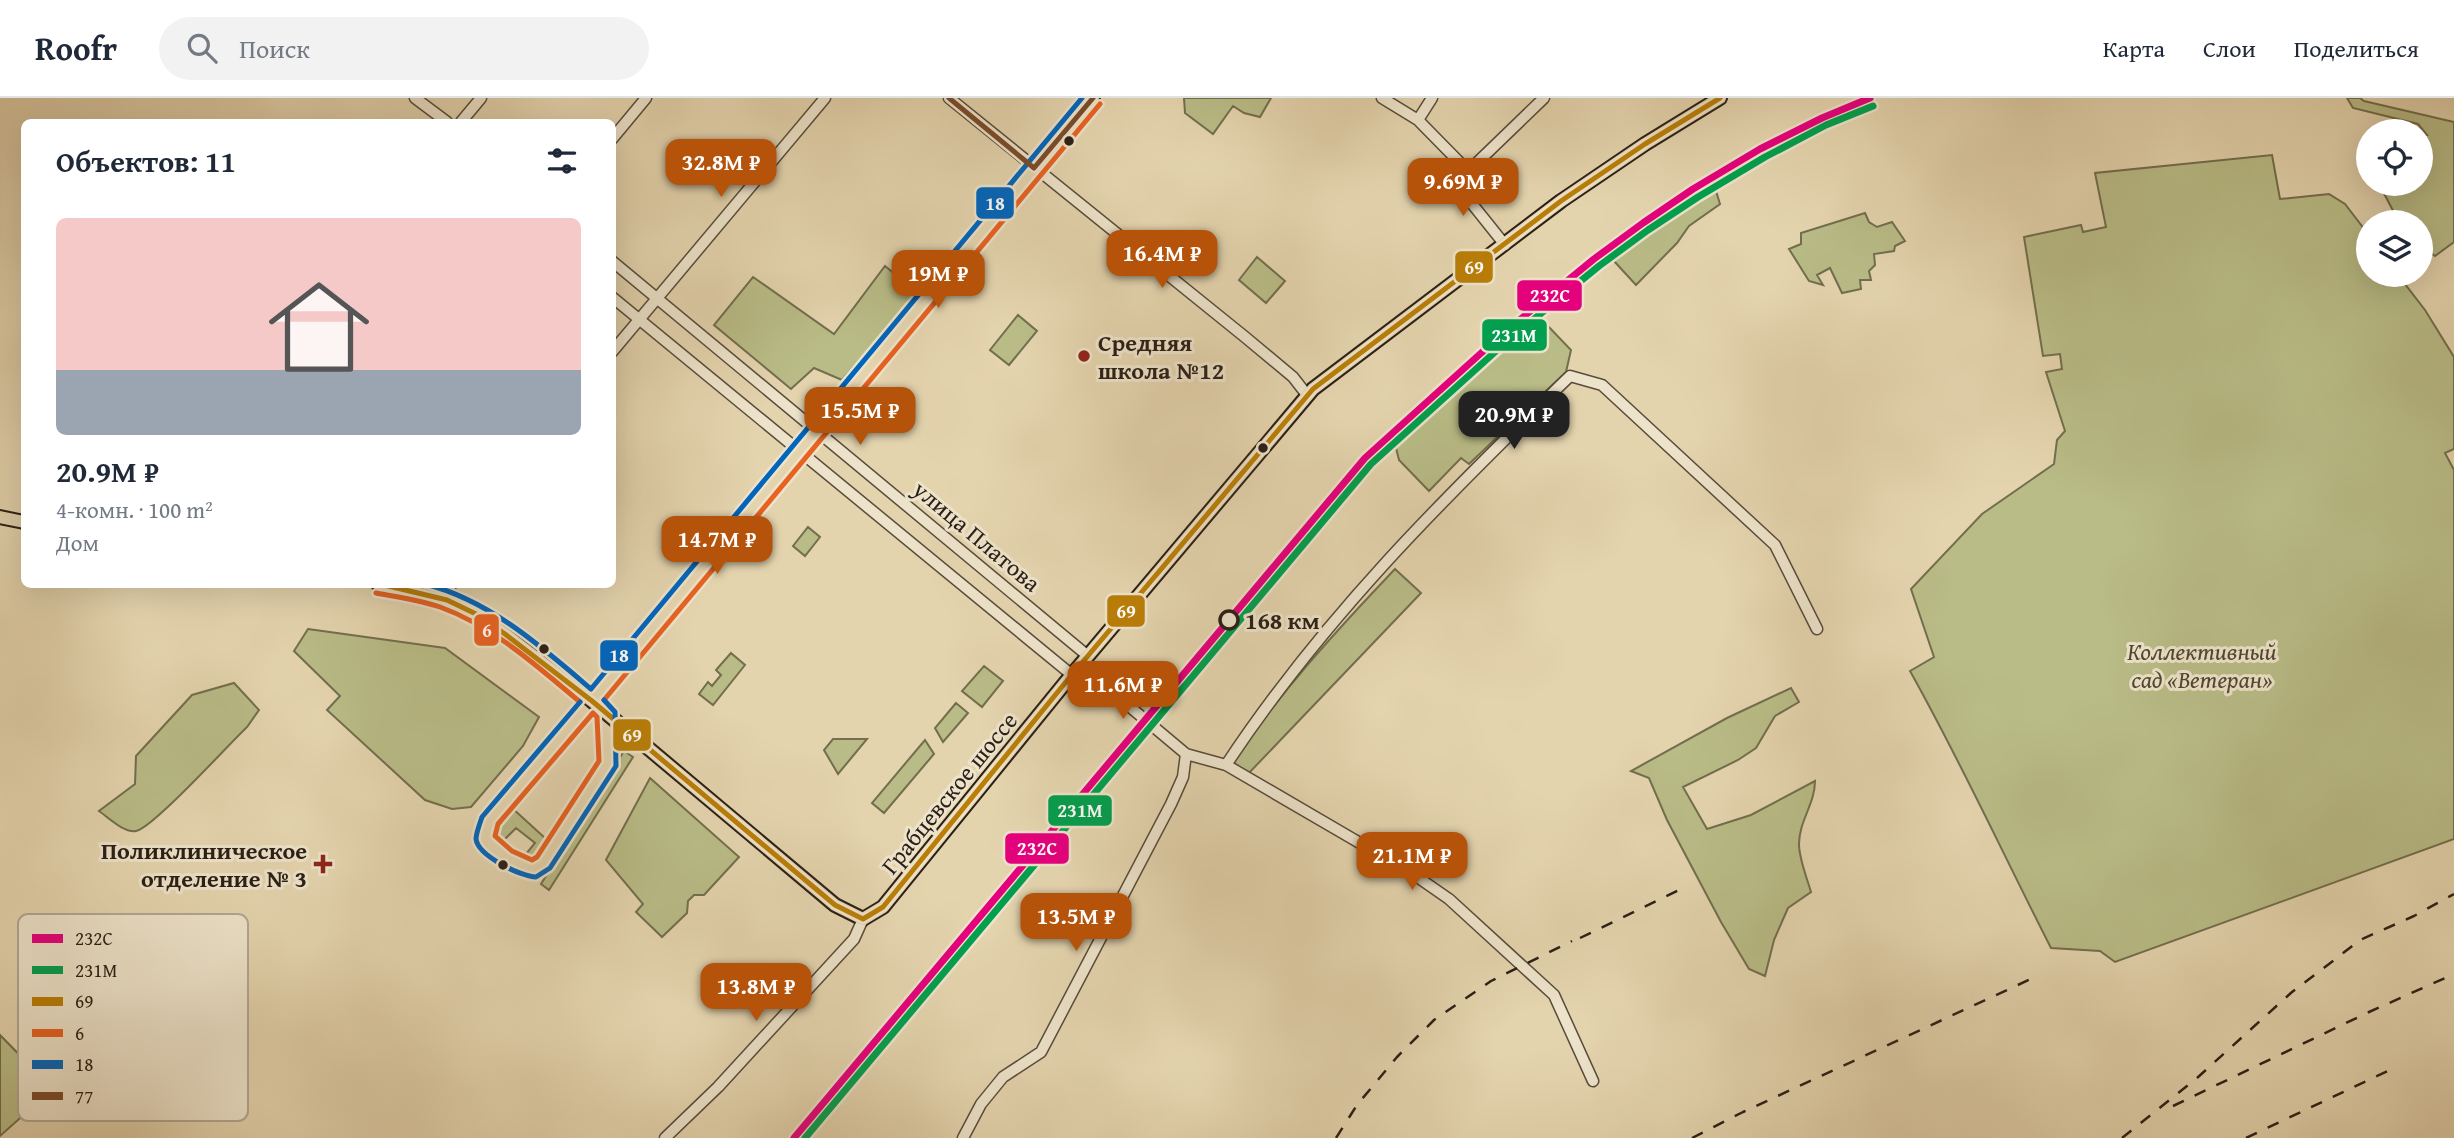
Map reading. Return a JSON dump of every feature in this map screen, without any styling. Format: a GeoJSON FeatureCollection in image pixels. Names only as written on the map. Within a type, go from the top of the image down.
{"type":"FeatureCollection","features":[{"type":"Feature","properties":{"kind":"main road"},"geometry":{"type":"LineString","coordinates":[[592,701],[1093,98]]}},
{"type":"Feature","properties":{"kind":"main road","name":"Грабцевское шоссе"},"geometry":{"type":"LineString","coordinates":[[863,919],[883,907],[1080,665],[1307,396],[1603,173],[1720,98]]}},
{"type":"Feature","properties":{"kind":"main road"},"geometry":{"type":"LineString","coordinates":[[0,517],[21,521]]}},
{"type":"Feature","properties":{"kind":"main road"},"geometry":{"type":"LineString","coordinates":[[395,588],[447,600],[476,614],[505,634],[592,701],[835,905],[863,919]]}},
{"type":"Feature","properties":{"kind":"street"},"geometry":{"type":"LineString","coordinates":[[415,98],[443,119]]}},
{"type":"Feature","properties":{"kind":"street"},"geometry":{"type":"LineString","coordinates":[[464,119],[481,98]]}},
{"type":"Feature","properties":{"kind":"street"},"geometry":{"type":"LineString","coordinates":[[616,134],[646,98]]}},
{"type":"Feature","properties":{"kind":"street"},"geometry":{"type":"LineString","coordinates":[[616,347],[825,98]]}},
{"type":"Feature","properties":{"kind":"street"},"geometry":{"type":"LineString","coordinates":[[949,98],[1245,337],[1293,377],[1307,396]]}},
{"type":"Feature","properties":{"kind":"street"},"geometry":{"type":"LineString","coordinates":[[1382,98],[1418,120],[1468,171],[1473,205],[1505,245]]}},
{"type":"Feature","properties":{"kind":"street"},"geometry":{"type":"LineString","coordinates":[[1418,120],[1432,98]]}},
{"type":"Feature","properties":{"kind":"street"},"geometry":{"type":"LineString","coordinates":[[1457,182],[1544,98]]}},
{"type":"Feature","properties":{"kind":"street","name":"улица Платова"},"geometry":{"type":"LineString","coordinates":[[616,264],[817,431],[1080,665]]}},
{"type":"Feature","properties":{"kind":"street","name":"улица Платова"},"geometry":{"type":"LineString","coordinates":[[616,300],[800,450],[1080,665]]}},
{"type":"Feature","properties":{"kind":"street"},"geometry":{"type":"LineString","coordinates":[[1226,765],[1264,707],[1324,630],[1467,475],[1570,376],[1602,385],[1774,545],[1817,629]]}},
{"type":"Feature","properties":{"kind":"street"},"geometry":{"type":"LineString","coordinates":[[447,600],[450,588]]}},
{"type":"Feature","properties":{"kind":"street"},"geometry":{"type":"LineString","coordinates":[[1080,665],[1186,754],[1226,765],[1413,874],[1449,899],[1554,995],[1593,1081]]}},
{"type":"Feature","properties":{"kind":"street"},"geometry":{"type":"LineString","coordinates":[[963,1138],[981,1104],[1003,1077],[1041,1052],[1165,817],[1183,777],[1186,754]]}},
{"type":"Feature","properties":{"kind":"street"},"geometry":{"type":"LineString","coordinates":[[665,1138],[725,1080],[854,939],[863,919]]}},
{"type":"Feature","properties":{"kind":"green space"},"geometry":{"type":"Polygon","coordinates":[[[1184,98],[1271,98],[1260,117],[1244,113],[1233,106],[1213,134],[1185,113],[1184,98]]]}},
{"type":"Feature","properties":{"kind":"green space"},"geometry":{"type":"Polygon","coordinates":[[[2347,98],[2360,98],[2454,122],[2454,242],[2435,256],[2433,210],[2393,210],[2385,196],[2433,196],[2433,119],[2398,119],[2353,108],[2347,98]]]}},
{"type":"Feature","properties":{"kind":"green space","name":"Коллективный сад «Ветеран»"},"geometry":{"type":"Polygon","coordinates":[[[2272,155],[2280,199],[2329,194],[2345,204],[2356,218],[2356,287],[2407,287],[2454,357],[2454,449],[2445,453],[2454,470],[2454,839],[2115,962],[2100,951],[2051,948],[1965,774],[1910,671],[1934,657],[1911,589],[1982,514],[2054,464],[2057,440],[2065,431],[2046,372],[2062,369],[2060,354],[2043,356],[2024,237],[2081,225],[2083,232],[2106,227],[2095,173],[2272,155]]]}},
{"type":"Feature","properties":{"kind":"green space"},"geometry":{"type":"Polygon","coordinates":[[[1707,191],[1716,191],[1720,204],[1689,226],[1677,243],[1636,285],[1614,261],[1663,221],[1707,191]]]}},
{"type":"Feature","properties":{"kind":"green space"},"geometry":{"type":"Polygon","coordinates":[[[1865,213],[1869,222],[1877,227],[1892,222],[1905,241],[1895,246],[1894,251],[1874,254],[1875,265],[1869,271],[1871,280],[1860,280],[1861,289],[1842,293],[1830,268],[1817,275],[1823,285],[1809,281],[1789,249],[1801,244],[1801,233],[1865,213]]]}},
{"type":"Feature","properties":{"kind":"green space"},"geometry":{"type":"Polygon","coordinates":[[[1257,257],[1285,281],[1266,303],[1239,280],[1257,257]]]}},
{"type":"Feature","properties":{"kind":"green space"},"geometry":{"type":"Polygon","coordinates":[[[885,266],[918,293],[842,380],[814,368],[791,389],[714,325],[753,277],[834,334],[885,266]]]}},
{"type":"Feature","properties":{"kind":"green space"},"geometry":{"type":"Polygon","coordinates":[[[1018,315],[1037,331],[1009,365],[990,350],[1018,315]]]}},
{"type":"Feature","properties":{"kind":"green space"},"geometry":{"type":"Polygon","coordinates":[[[1525,323],[1547,325],[1571,350],[1566,372],[1469,464],[1461,458],[1429,491],[1399,460],[1395,444],[1525,323]]]}},
{"type":"Feature","properties":{"kind":"green space"},"geometry":{"type":"Polygon","coordinates":[[[808,527],[820,537],[805,556],[793,546],[808,527]]]}},
{"type":"Feature","properties":{"kind":"green space"},"geometry":{"type":"Polygon","coordinates":[[[1395,569],[1421,593],[1248,774],[1233,762],[1251,736],[1310,662],[1395,569]]]}},
{"type":"Feature","properties":{"kind":"green space"},"geometry":{"type":"Polygon","coordinates":[[[308,629],[445,648],[539,717],[523,746],[471,807],[452,809],[425,800],[327,710],[340,696],[294,651],[308,629]]]}},
{"type":"Feature","properties":{"kind":"green space"},"geometry":{"type":"Polygon","coordinates":[[[731,653],[745,665],[713,705],[699,694],[708,682],[712,686],[721,675],[716,670],[731,653]]]}},
{"type":"Feature","properties":{"kind":"green space"},"geometry":{"type":"Polygon","coordinates":[[[984,666],[1003,681],[982,707],[962,691],[984,666]]]}},
{"type":"Feature","properties":{"kind":"green space"},"geometry":{"type":"Polygon","coordinates":[[[234,683],[259,710],[247,727],[174,801],[145,827],[136,831],[122,827],[99,811],[135,784],[136,756],[192,695],[234,683]]]}},
{"type":"Feature","properties":{"kind":"green space"},"geometry":{"type":"Polygon","coordinates":[[[1791,688],[1799,702],[1775,716],[1756,748],[1738,760],[1683,787],[1707,829],[1751,815],[1815,781],[1799,844],[1811,892],[1788,908],[1774,940],[1765,976],[1749,969],[1721,922],[1667,820],[1649,778],[1631,771],[1727,718],[1791,688]]]}},
{"type":"Feature","properties":{"kind":"green space"},"geometry":{"type":"Polygon","coordinates":[[[956,703],[968,713],[943,742],[935,728],[956,703]]]}},
{"type":"Feature","properties":{"kind":"green space"},"geometry":{"type":"Polygon","coordinates":[[[833,739],[867,739],[838,774],[824,750],[833,739]]]}},
{"type":"Feature","properties":{"kind":"green space"},"geometry":{"type":"Polygon","coordinates":[[[925,740],[934,754],[884,813],[872,803],[925,740]]]}},
{"type":"Feature","properties":{"kind":"green space"},"geometry":{"type":"Polygon","coordinates":[[[624,751],[633,757],[549,890],[541,884],[624,751]]]}},
{"type":"Feature","properties":{"kind":"green space"},"geometry":{"type":"Polygon","coordinates":[[[650,778],[739,857],[704,895],[694,895],[688,901],[687,913],[662,937],[636,912],[643,904],[606,860],[650,778]]]}},
{"type":"Feature","properties":{"kind":"green space"},"geometry":{"type":"Polygon","coordinates":[[[511,807],[545,838],[539,856],[530,861],[522,859],[535,843],[516,828],[502,842],[495,826],[511,807]]]}},
{"type":"Feature","properties":{"kind":"green space"},"geometry":{"type":"Polygon","coordinates":[[[0,1035],[18,1053],[18,1120],[0,1136],[0,1035]]]}},
{"type":"Feature","properties":{"kind":"railway"},"geometry":{"type":"LineString","coordinates":[[1580,938],[1679,890]]}},
{"type":"Feature","properties":{"kind":"railway"},"geometry":{"type":"LineString","coordinates":[[2122,1138],[2197,1078],[2292,992],[2360,940],[2414,916],[2454,894]]}},
{"type":"Feature","properties":{"kind":"railway"},"geometry":{"type":"LineString","coordinates":[[1336,1138],[1357,1105],[1397,1057],[1434,1020],[1491,981],[1572,941]]}},
{"type":"Feature","properties":{"kind":"railway"},"geometry":{"type":"LineString","coordinates":[[2173,1106],[2454,974]]}},
{"type":"Feature","properties":{"kind":"railway"},"geometry":{"type":"LineString","coordinates":[[1692,1138],[2033,978]]}},
{"type":"Feature","properties":{"kind":"railway"},"geometry":{"type":"LineString","coordinates":[[2246,1138],[2396,1067]]}},
{"type":"Feature","properties":{"kind":"transit line","name":"77"},"geometry":{"type":"LineString","coordinates":[[949,98],[1034,168]]}},
{"type":"Feature","properties":{"kind":"transit line","name":"18"},"geometry":{"type":"LineString","coordinates":[[438,588],[493,613],[534,642],[591,689],[1082,98]]}},
{"type":"Feature","properties":{"kind":"transit line","name":"77"},"geometry":{"type":"LineString","coordinates":[[1034,168],[1093,98]]}},
{"type":"Feature","properties":{"kind":"transit line","name":"69"},"geometry":{"type":"LineString","coordinates":[[397,588],[447,600],[476,614],[505,634],[592,701],[835,905],[863,919],[883,907],[1065,683],[1313,389],[1561,201],[1645,144],[1720,98]]}},
{"type":"Feature","properties":{"kind":"transit line","name":"232C"},"geometry":{"type":"LineString","coordinates":[[794,1138],[1365,458],[1500,336],[1594,259],[1643,223],[1760,149],[1870,98]]}},
{"type":"Feature","properties":{"kind":"transit line","name":"6"},"geometry":{"type":"LineString","coordinates":[[604,700],[1100,104]]}},
{"type":"Feature","properties":{"kind":"transit line","name":"231М"},"geometry":{"type":"LineString","coordinates":[[805,1138],[1371,464],[1506,342],[1648,230],[1765,157],[1826,125],[1873,106]]}},
{"type":"Feature","properties":{"kind":"transit line","name":"6"},"geometry":{"type":"LineString","coordinates":[[376,593],[432,605],[460,615],[497,636],[580,702]]}},
{"type":"Feature","properties":{"kind":"transit line","name":"18"},"geometry":{"type":"LineString","coordinates":[[580,702],[482,817],[479,825],[476,839],[484,852],[502,864],[529,876],[536,877],[550,868],[616,766],[615,712],[604,700]]}},
{"type":"Feature","properties":{"kind":"transit line","name":"6"},"geometry":{"type":"LineString","coordinates":[[593,713],[597,717],[599,761],[537,857],[532,860],[512,851],[495,836],[498,824],[593,713]]}},
{"type":"Feature","properties":{"kind":"place","name":"Средняя школа №12"},"geometry":{"type":"Point","coordinates":[1084,356]}},
{"type":"Feature","properties":{"kind":"place","name":"168 км"},"geometry":{"type":"Point","coordinates":[1229,620]}},
{"type":"Feature","properties":{"kind":"place","name":"Поликлиническое отделение № 3"},"geometry":{"type":"Point","coordinates":[323,864]}}]}
